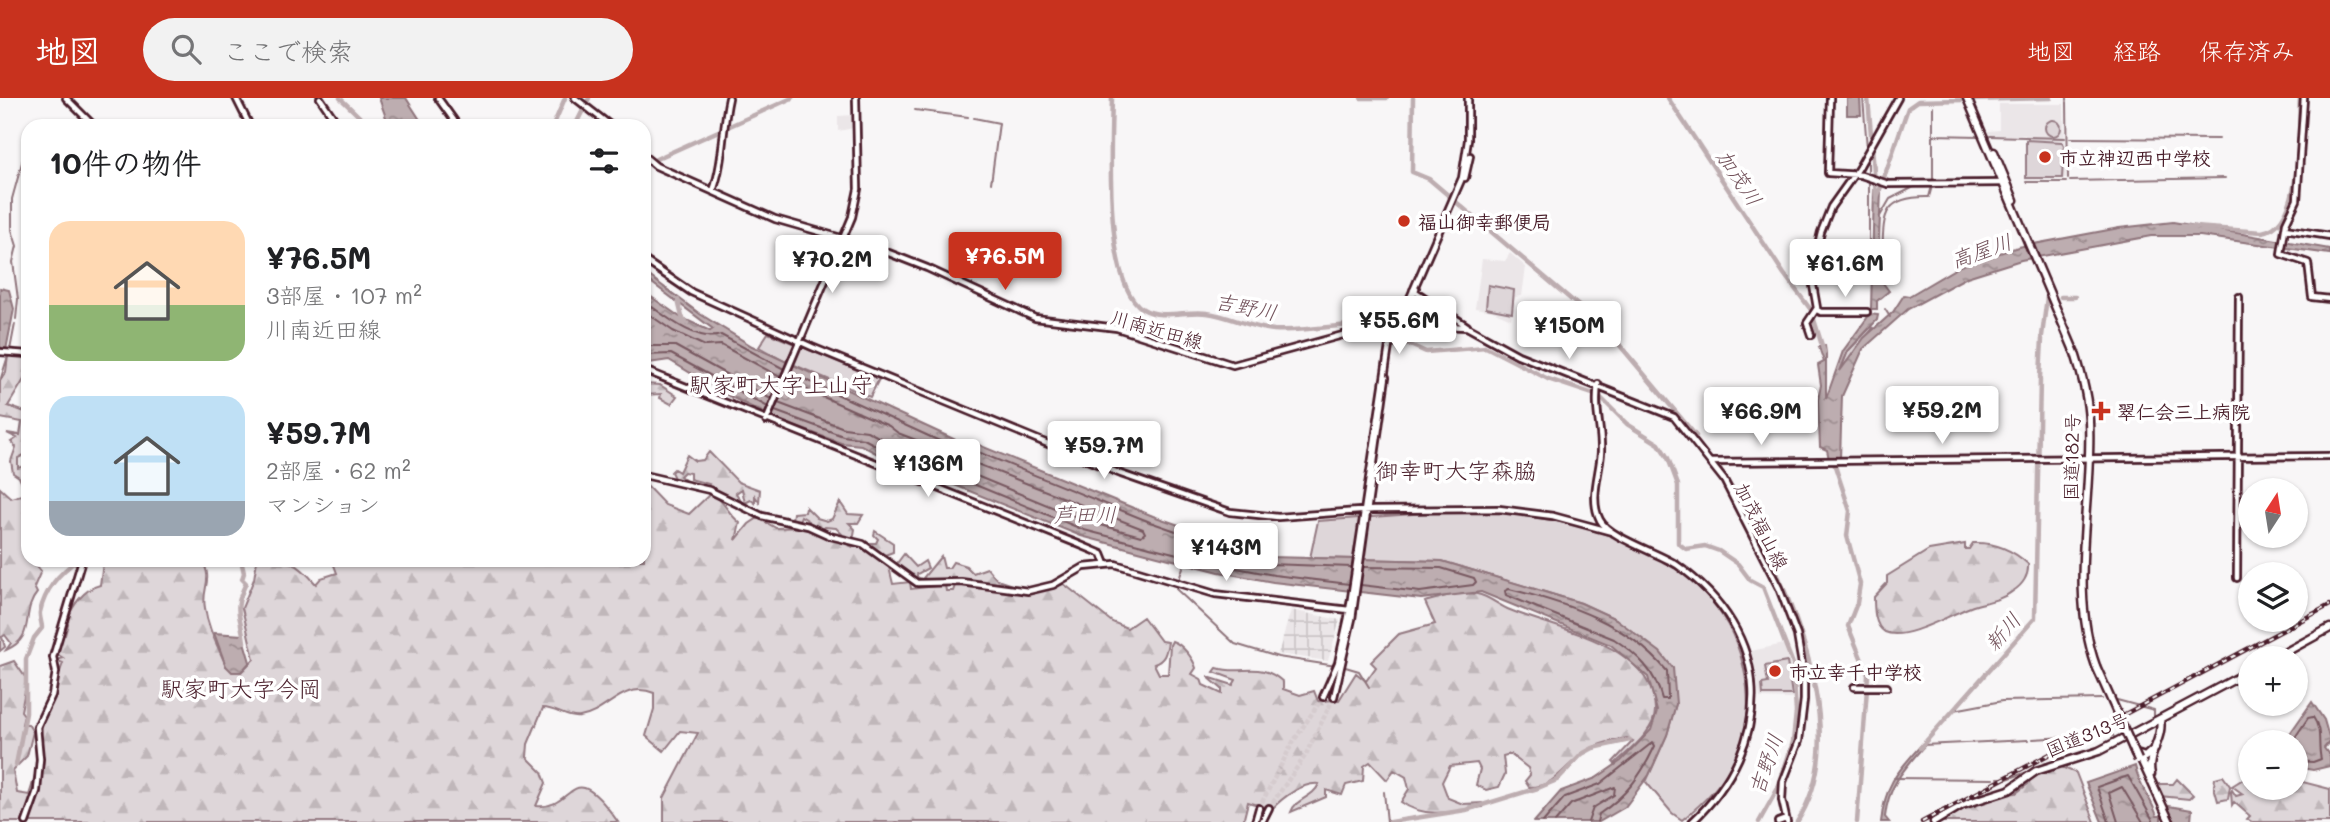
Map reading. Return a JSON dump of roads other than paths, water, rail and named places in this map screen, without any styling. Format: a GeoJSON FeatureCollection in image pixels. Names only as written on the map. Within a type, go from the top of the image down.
{"type":"FeatureCollection","features":[{"type":"Feature","properties":{"kind":"highway","name":"国道182号"},"geometry":{"type":"LineString","coordinates":[[1969,100],[2039,263],[2083,379],[2089,420],[2090,458],[2087,608],[2097,666],[2168,822]]}},
{"type":"Feature","properties":{"kind":"highway"},"geometry":{"type":"LineString","coordinates":[[2297,646],[2330,628]]}},
{"type":"Feature","properties":{"kind":"highway","name":"国道313号"},"geometry":{"type":"LineString","coordinates":[[1934,822],[1962,805],[2014,788],[2032,773],[2099,751],[2238,677]]}},
{"type":"Feature","properties":{"kind":"highway"},"geometry":{"type":"LineString","coordinates":[[2156,790],[2149,766],[2159,736],[2172,713]]}},
{"type":"Feature","properties":{"kind":"highway"},"geometry":{"type":"LineString","coordinates":[[2159,736],[2160,719]]}},
{"type":"Feature","properties":{"kind":"highway"},"geometry":{"type":"LineString","coordinates":[[2150,724],[2157,727],[2159,736]]}},
{"type":"Feature","properties":{"kind":"highway"},"geometry":{"type":"LineString","coordinates":[[2141,761],[2155,748]]}},
{"type":"Feature","properties":{"kind":"highway","name":"国道182号"},"geometry":{"type":"LineString","coordinates":[[2141,761],[2168,822]]}},
{"type":"Feature","properties":{"kind":"main road"},"geometry":{"type":"LineString","coordinates":[[66,98],[87,119]]}},
{"type":"Feature","properties":{"kind":"main road"},"geometry":{"type":"LineString","coordinates":[[236,98],[246,119]]}},
{"type":"Feature","properties":{"kind":"main road"},"geometry":{"type":"LineString","coordinates":[[320,98],[334,119]]}},
{"type":"Feature","properties":{"kind":"main road"},"geometry":{"type":"LineString","coordinates":[[438,98],[453,119]]}},
{"type":"Feature","properties":{"kind":"main road"},"geometry":{"type":"LineString","coordinates":[[575,98],[602,119]]}},
{"type":"Feature","properties":{"kind":"main road"},"geometry":{"type":"LineString","coordinates":[[713,191],[725,141],[724,122],[729,98]]}},
{"type":"Feature","properties":{"kind":"main road"},"geometry":{"type":"LineString","coordinates":[[766,421],[852,217],[858,189],[856,98]]}},
{"type":"Feature","properties":{"kind":"main road"},"geometry":{"type":"LineString","coordinates":[[1334,697],[1352,603],[1384,366],[1398,324],[1454,200],[1467,158],[1470,98]]}},
{"type":"Feature","properties":{"kind":"main road"},"geometry":{"type":"LineString","coordinates":[[1830,98],[1828,173],[1857,175],[1884,183],[2004,183]]}},
{"type":"Feature","properties":{"kind":"main road"},"geometry":{"type":"LineString","coordinates":[[1811,335],[1808,320],[1816,310],[1811,274],[1816,245],[1831,207],[1857,175],[1898,98]]}},
{"type":"Feature","properties":{"kind":"main road"},"geometry":{"type":"LineString","coordinates":[[2304,98],[2297,200],[2285,230],[2281,253],[2308,263],[2312,298],[2330,299]]}},
{"type":"Feature","properties":{"kind":"main road","name":"川南近田線"},"geometry":{"type":"LineString","coordinates":[[651,162],[775,219],[842,238],[927,268],[1027,316],[1117,328],[1227,365],[1245,364],[1377,325],[1398,324]]}},
{"type":"Feature","properties":{"kind":"main road"},"geometry":{"type":"LineString","coordinates":[[2285,230],[2330,236]]}},
{"type":"Feature","properties":{"kind":"main road"},"geometry":{"type":"LineString","coordinates":[[651,265],[691,292],[800,342],[1121,474],[1230,512],[1278,517],[1499,509],[1553,516],[1612,532],[1672,562],[1701,585],[1732,625],[1746,658],[1754,704],[1748,740],[1728,782],[1692,822]]}},
{"type":"Feature","properties":{"kind":"main road"},"geometry":{"type":"LineString","coordinates":[[1414,290],[1467,327]]}},
{"type":"Feature","properties":{"kind":"main road"},"geometry":{"type":"LineString","coordinates":[[2237,578],[2239,297]]}},
{"type":"Feature","properties":{"kind":"main road"},"geometry":{"type":"LineString","coordinates":[[1816,310],[1867,312]]}},
{"type":"Feature","properties":{"kind":"main road","name":"加茂福山線"},"geometry":{"type":"LineString","coordinates":[[1398,324],[1467,327],[1518,355],[1598,384],[1674,417],[1711,462],[1724,480],[1787,605],[1801,652],[1804,676],[1803,719],[1783,782],[1786,821]]}},
{"type":"Feature","properties":{"kind":"main road"},"geometry":{"type":"LineString","coordinates":[[1,352],[21,354]]}},
{"type":"Feature","properties":{"kind":"main road"},"geometry":{"type":"LineString","coordinates":[[651,373],[1090,549],[1104,557],[1106,564]]}},
{"type":"Feature","properties":{"kind":"main road"},"geometry":{"type":"LineString","coordinates":[[1598,384],[1595,412],[1601,450],[1595,496],[1600,520],[1612,532]]}},
{"type":"Feature","properties":{"kind":"main road"},"geometry":{"type":"LineString","coordinates":[[1711,462],[2330,456]]}},
{"type":"Feature","properties":{"kind":"main road"},"geometry":{"type":"LineString","coordinates":[[651,477],[709,490],[762,516],[808,526],[830,536],[863,544],[917,583],[961,582],[1028,591],[1054,584],[1084,567],[1125,565],[1227,596],[1349,610]]}},
{"type":"Feature","properties":{"kind":"main road"},"geometry":{"type":"LineString","coordinates":[[26,822],[37,791],[40,758],[37,727],[52,695],[56,672],[53,657],[80,567]]}},
{"type":"Feature","properties":{"kind":"main road"},"geometry":{"type":"LineString","coordinates":[[1323,697],[1340,666],[1352,603]]}},
{"type":"Feature","properties":{"kind":"main road"},"geometry":{"type":"LineString","coordinates":[[1854,687],[1886,687]]}},
{"type":"Feature","properties":{"kind":"main road"},"geometry":{"type":"LineString","coordinates":[[1255,822],[1259,808]]}},
{"type":"Feature","properties":{"kind":"main road"},"geometry":{"type":"LineString","coordinates":[[1262,822],[1269,808]]}},
{"type":"Feature","properties":{"kind":"main road"},"geometry":{"type":"LineString","coordinates":[[1779,822],[1786,821]]}},
{"type":"Feature","properties":{"kind":"water"},"geometry":{"type":"Polygon","coordinates":[[[379,98],[406,98],[420,119],[386,119],[379,98]]]}},
{"type":"Feature","properties":{"kind":"water"},"geometry":{"type":"Polygon","coordinates":[[[1847,98],[1860,98],[1861,115],[1847,115],[1847,98]]]}},
{"type":"Feature","properties":{"kind":"water"},"geometry":{"type":"Polygon","coordinates":[[[1874,190],[1881,191],[1878,264],[1883,261],[1883,283],[1889,291],[1877,301],[1877,309],[1871,309],[1874,190]]]}},
{"type":"Feature","properties":{"kind":"water"},"geometry":{"type":"Polygon","coordinates":[[[2173,222],[2330,249],[2330,254],[2200,236],[2151,236],[2021,260],[1967,277],[1908,309],[1863,349],[1842,396],[1840,459],[1829,459],[1827,450],[1820,447],[1818,400],[1821,385],[1818,365],[1824,362],[1819,347],[1825,346],[1826,353],[1826,399],[1843,351],[1870,314],[1878,315],[1877,320],[1848,351],[1840,371],[1864,338],[1893,312],[1904,295],[1909,296],[1960,266],[2018,247],[2119,228],[2173,222]]]}},
{"type":"Feature","properties":{"kind":"water","name":"芦田川"},"geometry":{"type":"Polygon","coordinates":[[[651,277],[700,314],[752,346],[960,442],[973,446],[974,443],[1153,516],[1228,542],[1236,553],[1269,557],[1442,561],[1581,603],[1616,619],[1660,652],[1673,668],[1676,704],[1667,735],[1649,775],[1625,807],[1599,822],[1534,822],[1561,791],[1596,778],[1621,761],[1651,730],[1657,711],[1648,677],[1611,645],[1481,592],[1421,599],[1273,582],[1219,572],[1081,536],[910,467],[906,469],[861,445],[841,443],[780,421],[725,394],[669,360],[651,363],[651,297],[680,317],[710,331],[713,329],[651,282],[651,277]]]}},
{"type":"Feature","properties":{"kind":"water"},"geometry":{"type":"Polygon","coordinates":[[[0,288],[9,290],[14,309],[6,350],[0,347],[0,288]]]}},
{"type":"Feature","properties":{"kind":"water"},"geometry":{"type":"Polygon","coordinates":[[[214,633],[242,635],[250,662],[241,672],[232,672],[226,666],[214,633]]]}},
{"type":"Feature","properties":{"kind":"water"},"geometry":{"type":"Polygon","coordinates":[[[2312,702],[2324,720],[2330,741],[2324,748],[2330,756],[2330,766],[2313,770],[2308,769],[2308,730],[2292,730],[2302,716],[2308,716],[2308,708],[2312,702]]]}},
{"type":"Feature","properties":{"kind":"water"},"geometry":{"type":"Polygon","coordinates":[[[1922,744],[1924,746],[1893,787],[1885,817],[1889,822],[1881,822],[1889,788],[1922,744]]]}},
{"type":"Feature","properties":{"kind":"water"},"geometry":{"type":"Polygon","coordinates":[[[2135,766],[2157,816],[2161,816],[2161,822],[2102,822],[2086,783],[2135,766]]]}},
{"type":"Feature","properties":{"kind":"water"},"geometry":{"type":"Polygon","coordinates":[[[2169,806],[2192,810],[2191,821],[2176,822],[2168,812],[2169,806]]]}},
{"type":"Feature","properties":{"kind":"waterway"},"geometry":{"type":"LineString","coordinates":[[340,98],[362,119]]}},
{"type":"Feature","properties":{"kind":"waterway"},"geometry":{"type":"LineString","coordinates":[[556,119],[565,98]]}},
{"type":"Feature","properties":{"kind":"waterway"},"geometry":{"type":"LineString","coordinates":[[578,119],[589,98]]}},
{"type":"Feature","properties":{"kind":"waterway"},"geometry":{"type":"LineString","coordinates":[[656,159],[792,98]]}},
{"type":"Feature","properties":{"kind":"waterway","name":"吉野川"},"geometry":{"type":"LineString","coordinates":[[1112,98],[1111,178],[1115,243],[1121,272],[1130,295],[1143,309],[1158,314],[1207,313],[1274,330],[1375,323],[1380,332],[1388,335]]}},
{"type":"Feature","properties":{"kind":"waterway"},"geometry":{"type":"LineString","coordinates":[[1361,98],[1387,98]]}},
{"type":"Feature","properties":{"kind":"waterway"},"geometry":{"type":"LineString","coordinates":[[1413,98],[1412,172],[1429,179],[1607,330],[1696,436]]}},
{"type":"Feature","properties":{"kind":"waterway","name":"加茂川"},"geometry":{"type":"LineString","coordinates":[[1668,98],[1784,274],[1811,310],[1824,352]]}},
{"type":"Feature","properties":{"kind":"waterway"},"geometry":{"type":"LineString","coordinates":[[1863,98],[1867,148]]}},
{"type":"Feature","properties":{"kind":"waterway"},"geometry":{"type":"LineString","coordinates":[[1868,98],[1876,196]]}},
{"type":"Feature","properties":{"kind":"waterway"},"geometry":{"type":"LineString","coordinates":[[1878,195],[1908,108],[1918,101],[2051,98]]}},
{"type":"Feature","properties":{"kind":"waterway"},"geometry":{"type":"LineString","coordinates":[[2181,226],[2262,232],[2276,226],[2292,196],[2296,175],[2300,98]]}},
{"type":"Feature","properties":{"kind":"waterway"},"geometry":{"type":"LineString","coordinates":[[2067,102],[2068,179]]}},
{"type":"Feature","properties":{"kind":"waterway"},"geometry":{"type":"LineString","coordinates":[[1933,106],[1933,135]]}},
{"type":"Feature","properties":{"kind":"waterway"},"geometry":{"type":"LineString","coordinates":[[915,110],[968,117]]}},
{"type":"Feature","properties":{"kind":"waterway"},"geometry":{"type":"LineString","coordinates":[[974,118],[999,123],[991,183]]}},
{"type":"Feature","properties":{"kind":"waterway"},"geometry":{"type":"LineString","coordinates":[[1933,180],[1933,135],[1979,136]]}},
{"type":"Feature","properties":{"kind":"waterway"},"geometry":{"type":"LineString","coordinates":[[1990,136],[2065,138]]}},
{"type":"Feature","properties":{"kind":"waterway"},"geometry":{"type":"LineString","coordinates":[[2070,138],[2219,139]]}},
{"type":"Feature","properties":{"kind":"waterway"},"geometry":{"type":"LineString","coordinates":[[1868,158],[1868,174]]}},
{"type":"Feature","properties":{"kind":"waterway"},"geometry":{"type":"LineString","coordinates":[[16,319],[18,299],[13,262],[17,246],[12,230],[12,199],[21,166]]}},
{"type":"Feature","properties":{"kind":"waterway"},"geometry":{"type":"LineString","coordinates":[[2070,181],[2225,178]]}},
{"type":"Feature","properties":{"kind":"waterway"},"geometry":{"type":"LineString","coordinates":[[1869,180],[1869,263]]}},
{"type":"Feature","properties":{"kind":"waterway"},"geometry":{"type":"LineString","coordinates":[[2026,182],[2066,182]]}},
{"type":"Feature","properties":{"kind":"waterway"},"geometry":{"type":"LineString","coordinates":[[1879,218],[1890,199],[1916,186]]}},
{"type":"Feature","properties":{"kind":"waterway"},"geometry":{"type":"LineString","coordinates":[[1882,262],[1887,213],[1900,201],[1929,197],[1932,186]]}},
{"type":"Feature","properties":{"kind":"waterway","name":"新川"},"geometry":{"type":"LineString","coordinates":[[2042,336],[2047,297]]}},
{"type":"Feature","properties":{"kind":"waterway","name":"新川"},"geometry":{"type":"LineString","coordinates":[[2061,297],[2075,297]]}},
{"type":"Feature","properties":{"kind":"waterway"},"geometry":{"type":"LineString","coordinates":[[678,300],[682,317],[687,323]]}},
{"type":"Feature","properties":{"kind":"waterway"},"geometry":{"type":"LineString","coordinates":[[1885,309],[1890,317]]}},
{"type":"Feature","properties":{"kind":"waterway"},"geometry":{"type":"LineString","coordinates":[[10,350],[15,324]]}},
{"type":"Feature","properties":{"kind":"waterway","name":"吉野川"},"geometry":{"type":"LineString","coordinates":[[1397,339],[1426,352],[1486,347],[1548,379],[1599,396],[1627,424],[1659,444],[1668,458],[1678,485],[1678,543],[1686,549],[1705,546],[1719,551],[1738,564],[1750,580],[1763,587],[1793,664],[1796,712],[1793,742],[1778,788],[1759,822]]}},
{"type":"Feature","properties":{"kind":"waterway","name":"新川"},"geometry":{"type":"LineString","coordinates":[[2040,377],[2042,339]]}},
{"type":"Feature","properties":{"kind":"waterway"},"geometry":{"type":"LineString","coordinates":[[0,381],[8,356]]}},
{"type":"Feature","properties":{"kind":"waterway","name":"新川"},"geometry":{"type":"LineString","coordinates":[[1920,748],[2035,618],[2040,379]]}},
{"type":"Feature","properties":{"kind":"waterway","name":"高屋川"},"geometry":{"type":"LineString","coordinates":[[1833,460],[1850,511],[1847,536],[1860,584],[1857,603],[1848,626],[1868,675],[1857,822]]}},
{"type":"Feature","properties":{"kind":"waterway"},"geometry":{"type":"LineString","coordinates":[[1719,467],[1764,546],[1785,592],[1803,641],[1815,690],[1820,737],[1814,782],[1797,822]]}},
{"type":"Feature","properties":{"kind":"waterway"},"geometry":{"type":"LineString","coordinates":[[1185,561],[1176,589],[1235,644],[1278,657],[1336,666]]}},
{"type":"Feature","properties":{"kind":"waterway"},"geometry":{"type":"LineString","coordinates":[[16,765],[26,713],[26,659],[34,638],[42,628],[42,604],[54,582],[69,567]]}},
{"type":"Feature","properties":{"kind":"waterway"},"geometry":{"type":"LineString","coordinates":[[243,567],[242,579],[246,583],[238,607],[244,642]]}},
{"type":"Feature","properties":{"kind":"waterway"},"geometry":{"type":"LineString","coordinates":[[1342,666],[1359,671],[1369,687]]}},
{"type":"Feature","properties":{"kind":"waterway"},"geometry":{"type":"LineString","coordinates":[[1954,710],[2002,701],[2102,699]]}},
{"type":"Feature","properties":{"kind":"waterway"},"geometry":{"type":"LineString","coordinates":[[2117,700],[2154,710],[2154,718]]}},
{"type":"Feature","properties":{"kind":"waterway"},"geometry":{"type":"LineString","coordinates":[[2085,737],[2112,734],[2115,739]]}},
{"type":"Feature","properties":{"kind":"waterway"},"geometry":{"type":"LineString","coordinates":[[2033,739],[2083,736]]}},
{"type":"Feature","properties":{"kind":"waterway"},"geometry":{"type":"LineString","coordinates":[[1390,822],[1466,810],[1538,788],[1557,780],[1582,754],[1593,748],[1630,740]]}},
{"type":"Feature","properties":{"kind":"waterway"},"geometry":{"type":"LineString","coordinates":[[1923,745],[2028,740]]}},
{"type":"Feature","properties":{"kind":"waterway"},"geometry":{"type":"LineString","coordinates":[[2125,741],[2131,756]]}},
{"type":"Feature","properties":{"kind":"waterway"},"geometry":{"type":"LineString","coordinates":[[2007,779],[2030,771]]}},
{"type":"Feature","properties":{"kind":"waterway"},"geometry":{"type":"LineString","coordinates":[[1894,778],[1994,779]]}},
{"type":"Feature","properties":{"kind":"waterway"},"geometry":{"type":"LineString","coordinates":[[1998,778],[2004,778]]}},
{"type":"Feature","properties":{"kind":"waterway"},"geometry":{"type":"LineString","coordinates":[[1384,792],[1387,822]]}},
{"type":"Feature","properties":{"kind":"tunnel"},"geometry":{"type":"LineString","coordinates":[[1259,808],[1293,742],[1323,697]]}},
{"type":"Feature","properties":{"kind":"tunnel"},"geometry":{"type":"LineString","coordinates":[[1269,808],[1305,756],[1334,697]]}},
{"type":"Feature","properties":{"kind":"railway"},"geometry":{"type":"LineString","coordinates":[[1922,822],[2330,605]]}},
{"type":"Feature","properties":{"kind":"place","name":"市立神辺西中学校"},"geometry":{"type":"Point","coordinates":[2045,157]}},
{"type":"Feature","properties":{"kind":"place","name":"福山御幸郵便局"},"geometry":{"type":"Point","coordinates":[1404,221]}},
{"type":"Feature","properties":{"kind":"place","name":"翠仁会三上病院"},"geometry":{"type":"Point","coordinates":[2101,411]}},
{"type":"Feature","properties":{"kind":"place","name":"市立幸千中学校"},"geometry":{"type":"Point","coordinates":[1775,671]}},
{"type":"Feature","properties":{"kind":"district","name":"駅家町大字上山守"},"geometry":{"type":"Point","coordinates":[781,384]}},
{"type":"Feature","properties":{"kind":"district","name":"御幸町大字森脇"},"geometry":{"type":"Point","coordinates":[1456,470]}},
{"type":"Feature","properties":{"kind":"district","name":"駅家町大字今岡"},"geometry":{"type":"Point","coordinates":[241,688]}}]}
